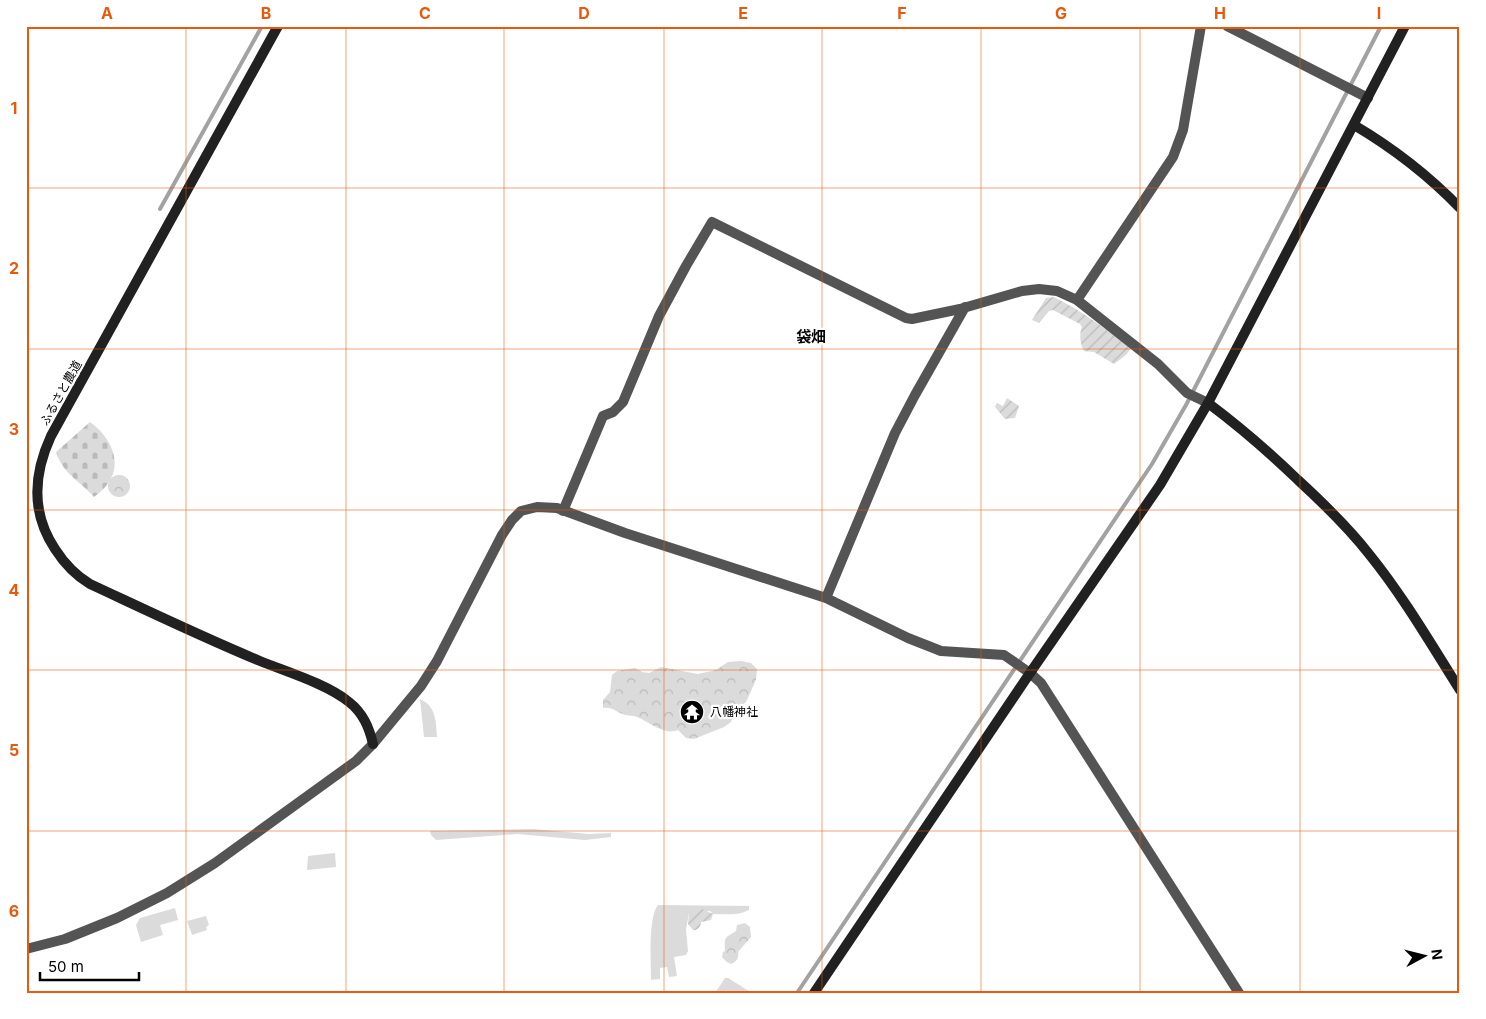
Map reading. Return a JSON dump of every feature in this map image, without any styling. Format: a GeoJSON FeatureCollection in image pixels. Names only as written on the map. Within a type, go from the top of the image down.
{"type":"FeatureCollection","features":[{"type":"Feature","properties":{"kind":"street","name":"ふるさと農道"},"geometry":{"type":"LineString","coordinates":[[278,26],[51,436],[45,448],[38,474],[38,502],[41,522],[46,536],[63,561],[79,577],[90,584],[176,624],[344,698],[366,720],[374,744]]}},
{"type":"Feature","properties":{"kind":"street"},"geometry":{"type":"LineString","coordinates":[[1077,300],[1173,157],[1183,130],[1201,26]]}},
{"type":"Feature","properties":{"kind":"street"},"geometry":{"type":"LineString","coordinates":[[1227,26],[1368,98]]}},
{"type":"Feature","properties":{"kind":"street"},"geometry":{"type":"LineString","coordinates":[[814,993],[1023,668],[1160,485],[1208,403],[1405,26]]}},
{"type":"Feature","properties":{"kind":"street"},"geometry":{"type":"LineString","coordinates":[[1354,125],[1380,140],[1407,160],[1460,208]]}},
{"type":"Feature","properties":{"kind":"street"},"geometry":{"type":"LineString","coordinates":[[563,510],[603,416],[612,412],[623,402],[659,316],[712,222],[906,318],[912,319],[965,307],[1022,291],[1040,288],[1057,291],[1077,300],[1158,364],[1191,395],[1208,403],[1234,422],[1329,508],[1369,554],[1420,626],[1460,690]]}},
{"type":"Feature","properties":{"kind":"street"},"geometry":{"type":"LineString","coordinates":[[826,598],[895,432],[965,307]]}},
{"type":"Feature","properties":{"kind":"street"},"geometry":{"type":"LineString","coordinates":[[26,949],[65,939],[117,918],[172,890],[215,863],[356,761],[374,744],[418,690],[437,661],[502,535],[512,520],[522,511],[536,507],[557,508],[628,534],[826,598],[908,638],[940,651],[1004,655],[1023,668],[1041,683],[1050,695],[1239,993]]}},
{"type":"Feature","properties":{"kind":"green space"},"geometry":{"type":"Polygon","coordinates":[[[1054,297],[1084,314],[1131,348],[1126,355],[1114,364],[1094,352],[1084,351],[1081,343],[1080,333],[1082,327],[1080,324],[1053,310],[1049,311],[1039,323],[1032,320],[1046,298],[1054,297]]]}},
{"type":"Feature","properties":{"kind":"green space"},"geometry":{"type":"Polygon","coordinates":[[[1007,398],[1019,406],[1015,418],[1005,419],[995,407],[997,403],[1003,406],[1007,398]]]}},
{"type":"Feature","properties":{"kind":"green space"},"geometry":{"type":"Polygon","coordinates":[[[90,422],[107,439],[115,459],[111,479],[94,497],[67,472],[56,452],[90,422]]]}},
{"type":"Feature","properties":{"kind":"green space"},"geometry":{"type":"Polygon","coordinates":[[[119,475],[127,478],[130,486],[127,494],[119,497],[111,494],[108,486],[111,478],[119,475]]]}},
{"type":"Feature","properties":{"kind":"green space"},"geometry":{"type":"Polygon","coordinates":[[[741,661],[751,663],[757,669],[756,680],[746,702],[735,711],[731,722],[724,727],[694,739],[686,738],[678,730],[662,730],[636,716],[625,715],[610,708],[603,708],[603,700],[610,692],[612,675],[617,671],[635,668],[649,673],[661,667],[698,674],[716,670],[728,662],[741,661]]]}},
{"type":"Feature","properties":{"kind":"green space"},"geometry":{"type":"Polygon","coordinates":[[[420,699],[432,710],[437,737],[424,737],[420,699]]]}},
{"type":"Feature","properties":{"kind":"green space"},"geometry":{"type":"Polygon","coordinates":[[[533,829],[589,834],[611,833],[611,837],[585,840],[517,834],[436,840],[430,831],[533,829]]]}},
{"type":"Feature","properties":{"kind":"green space"},"geometry":{"type":"Polygon","coordinates":[[[335,853],[336,867],[307,870],[308,856],[335,853]]]}},
{"type":"Feature","properties":{"kind":"green space"},"geometry":{"type":"Polygon","coordinates":[[[658,905],[749,906],[749,910],[731,914],[713,914],[710,911],[689,913],[686,929],[688,951],[686,955],[674,957],[677,976],[669,977],[667,967],[660,968],[660,979],[651,980],[651,930],[658,905]]]}},
{"type":"Feature","properties":{"kind":"green space"},"geometry":{"type":"Polygon","coordinates":[[[175,908],[178,920],[160,925],[163,935],[141,942],[136,925],[140,918],[175,908]]]}},
{"type":"Feature","properties":{"kind":"green space"},"geometry":{"type":"Polygon","coordinates":[[[700,908],[713,914],[711,920],[701,922],[699,928],[693,930],[688,924],[689,913],[700,908]]]}},
{"type":"Feature","properties":{"kind":"green space"},"geometry":{"type":"Polygon","coordinates":[[[206,916],[209,925],[206,927],[207,930],[192,935],[187,921],[206,916]]]}},
{"type":"Feature","properties":{"kind":"green space"},"geometry":{"type":"Polygon","coordinates":[[[745,923],[750,927],[751,937],[738,952],[735,962],[731,964],[722,957],[725,951],[725,940],[727,936],[736,931],[737,925],[745,923]]]}},
{"type":"Feature","properties":{"kind":"green space"},"geometry":{"type":"Polygon","coordinates":[[[725,978],[728,978],[752,993],[715,993],[725,978]]]}},
{"type":"Feature","properties":{"kind":"waterway"},"geometry":{"type":"LineString","coordinates":[[160,209],[262,26]]}},
{"type":"Feature","properties":{"kind":"waterway"},"geometry":{"type":"LineString","coordinates":[[797,993],[1152,464],[1186,405],[1381,26]]}},
{"type":"Feature","properties":{"kind":"place","name":"八幡神社"},"geometry":{"type":"Point","coordinates":[692,712]}},
{"type":"Feature","properties":{"kind":"district","name":"袋畑"},"geometry":{"type":"Point","coordinates":[811,337]}}]}
